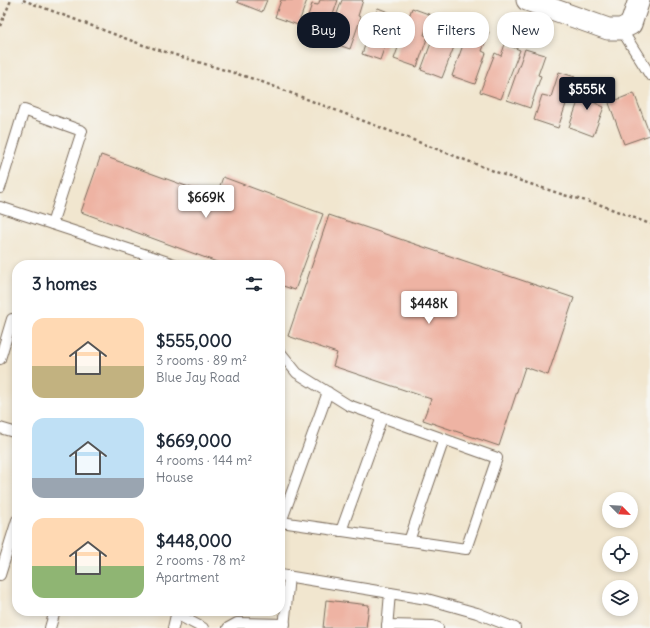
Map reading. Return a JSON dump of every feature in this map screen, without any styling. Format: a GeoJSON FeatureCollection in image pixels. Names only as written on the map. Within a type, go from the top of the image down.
{"type":"FeatureCollection","features":[{"type":"Feature","properties":{"kind":"street"},"geometry":{"type":"LineString","coordinates":[[527,0],[608,30],[621,29],[631,24],[639,0]]}},
{"type":"Feature","properties":{"kind":"lane"},"geometry":{"type":"LineString","coordinates":[[621,29],[650,75]]}},
{"type":"Feature","properties":{"kind":"lane"},"geometry":{"type":"LineString","coordinates":[[0,188],[24,110],[82,131],[52,224]]}},
{"type":"Feature","properties":{"kind":"lane"},"geometry":{"type":"LineString","coordinates":[[0,207],[162,260]]}},
{"type":"Feature","properties":{"kind":"lane"},"geometry":{"type":"LineString","coordinates":[[0,359],[12,319]]}},
{"type":"Feature","properties":{"kind":"lane"},"geometry":{"type":"LineString","coordinates":[[285,358],[297,373],[348,405],[497,458],[466,549],[285,523]]}},
{"type":"Feature","properties":{"kind":"lane"},"geometry":{"type":"LineString","coordinates":[[285,498],[328,392]]}},
{"type":"Feature","properties":{"kind":"lane"},"geometry":{"type":"LineString","coordinates":[[341,531],[382,417]]}},
{"type":"Feature","properties":{"kind":"lane"},"geometry":{"type":"LineString","coordinates":[[0,428],[12,432]]}},
{"type":"Feature","properties":{"kind":"lane"},"geometry":{"type":"LineString","coordinates":[[409,541],[444,439]]}},
{"type":"Feature","properties":{"kind":"lane"},"geometry":{"type":"LineString","coordinates":[[0,575],[12,536]]}},
{"type":"Feature","properties":{"kind":"lane"},"geometry":{"type":"LineString","coordinates":[[285,576],[427,599],[477,614],[512,627]]}},
{"type":"Feature","properties":{"kind":"lane"},"geometry":{"type":"LineString","coordinates":[[390,593],[387,626],[433,626],[438,628]]}},
{"type":"Feature","properties":{"kind":"lane"},"geometry":{"type":"LineString","coordinates":[[50,628],[54,616]]}},
{"type":"Feature","properties":{"kind":"lane"},"geometry":{"type":"LineString","coordinates":[[172,628],[175,616]]}},
{"type":"Feature","properties":{"kind":"lane"},"geometry":{"type":"LineString","coordinates":[[181,616],[203,628]]}},
{"type":"Feature","properties":{"kind":"lane"},"geometry":{"type":"LineString","coordinates":[[228,628],[237,622],[285,626],[285,616]]}},
{"type":"Feature","properties":{"kind":"path"},"geometry":{"type":"LineString","coordinates":[[0,26],[11,0]]}},
{"type":"Feature","properties":{"kind":"path"},"geometry":{"type":"LineString","coordinates":[[23,0],[143,45],[258,80],[512,178],[619,211],[650,224]]}},
{"type":"Feature","properties":{"kind":"building"},"geometry":{"type":"Polygon","coordinates":[[[238,0],[267,0],[262,12],[237,2],[238,0]]]}},
{"type":"Feature","properties":{"kind":"building"},"geometry":{"type":"Polygon","coordinates":[[[281,0],[307,0],[303,12],[297,12],[297,25],[275,17],[281,0]]]}},
{"type":"Feature","properties":{"kind":"building"},"geometry":{"type":"Polygon","coordinates":[[[320,0],[338,0],[334,12],[309,12],[312,4],[318,5],[320,0]]]}},
{"type":"Feature","properties":{"kind":"building"},"geometry":{"type":"Polygon","coordinates":[[[342,0],[363,0],[358,12],[358,26],[350,49],[347,48],[350,48],[350,12],[338,12],[342,0]]]}},
{"type":"Feature","properties":{"kind":"building"},"geometry":{"type":"Polygon","coordinates":[[[378,8],[388,12],[377,12],[378,8]]]}},
{"type":"Feature","properties":{"kind":"building"},"geometry":{"type":"Polygon","coordinates":[[[412,8],[423,12],[424,48],[417,67],[394,59],[398,48],[415,48],[415,12],[411,12],[412,8]]]}},
{"type":"Feature","properties":{"kind":"building"},"geometry":{"type":"Polygon","coordinates":[[[364,48],[384,48],[380,60],[362,54],[364,48]]]}},
{"type":"Feature","properties":{"kind":"building"},"geometry":{"type":"Polygon","coordinates":[[[429,48],[454,48],[442,78],[421,70],[429,48]]]}},
{"type":"Feature","properties":{"kind":"building"},"geometry":{"type":"Polygon","coordinates":[[[462,48],[483,48],[482,51],[486,53],[475,84],[452,76],[462,48]]]}},
{"type":"Feature","properties":{"kind":"building"},"geometry":{"type":"Polygon","coordinates":[[[504,48],[515,48],[520,50],[501,99],[480,92],[495,53],[501,56],[504,48]]]}},
{"type":"Feature","properties":{"kind":"building"},"geometry":{"type":"Polygon","coordinates":[[[525,49],[545,55],[538,75],[541,76],[530,108],[507,100],[525,49]]]}},
{"type":"Feature","properties":{"kind":"building"},"geometry":{"type":"Polygon","coordinates":[[[559,72],[575,77],[558,128],[534,120],[542,95],[551,97],[559,72]]]}},
{"type":"Feature","properties":{"kind":"building"},"geometry":{"type":"Polygon","coordinates":[[[585,82],[598,87],[593,102],[604,107],[593,136],[569,127],[585,82]]]}},
{"type":"Feature","properties":{"kind":"building"},"geometry":{"type":"Polygon","coordinates":[[[634,93],[650,135],[624,144],[609,103],[634,93]]]}},
{"type":"Feature","properties":{"kind":"building"},"geometry":{"type":"Polygon","coordinates":[[[101,155],[216,197],[223,177],[323,214],[295,290],[285,287],[285,260],[211,260],[81,212],[101,155]]]}},
{"type":"Feature","properties":{"kind":"building"},"geometry":{"type":"Polygon","coordinates":[[[329,215],[574,298],[548,375],[525,367],[499,446],[423,420],[431,399],[333,366],[337,353],[288,336],[329,215]]]}},
{"type":"Feature","properties":{"kind":"building"},"geometry":{"type":"Polygon","coordinates":[[[326,600],[369,605],[366,628],[323,628],[326,600]]]}}]}
